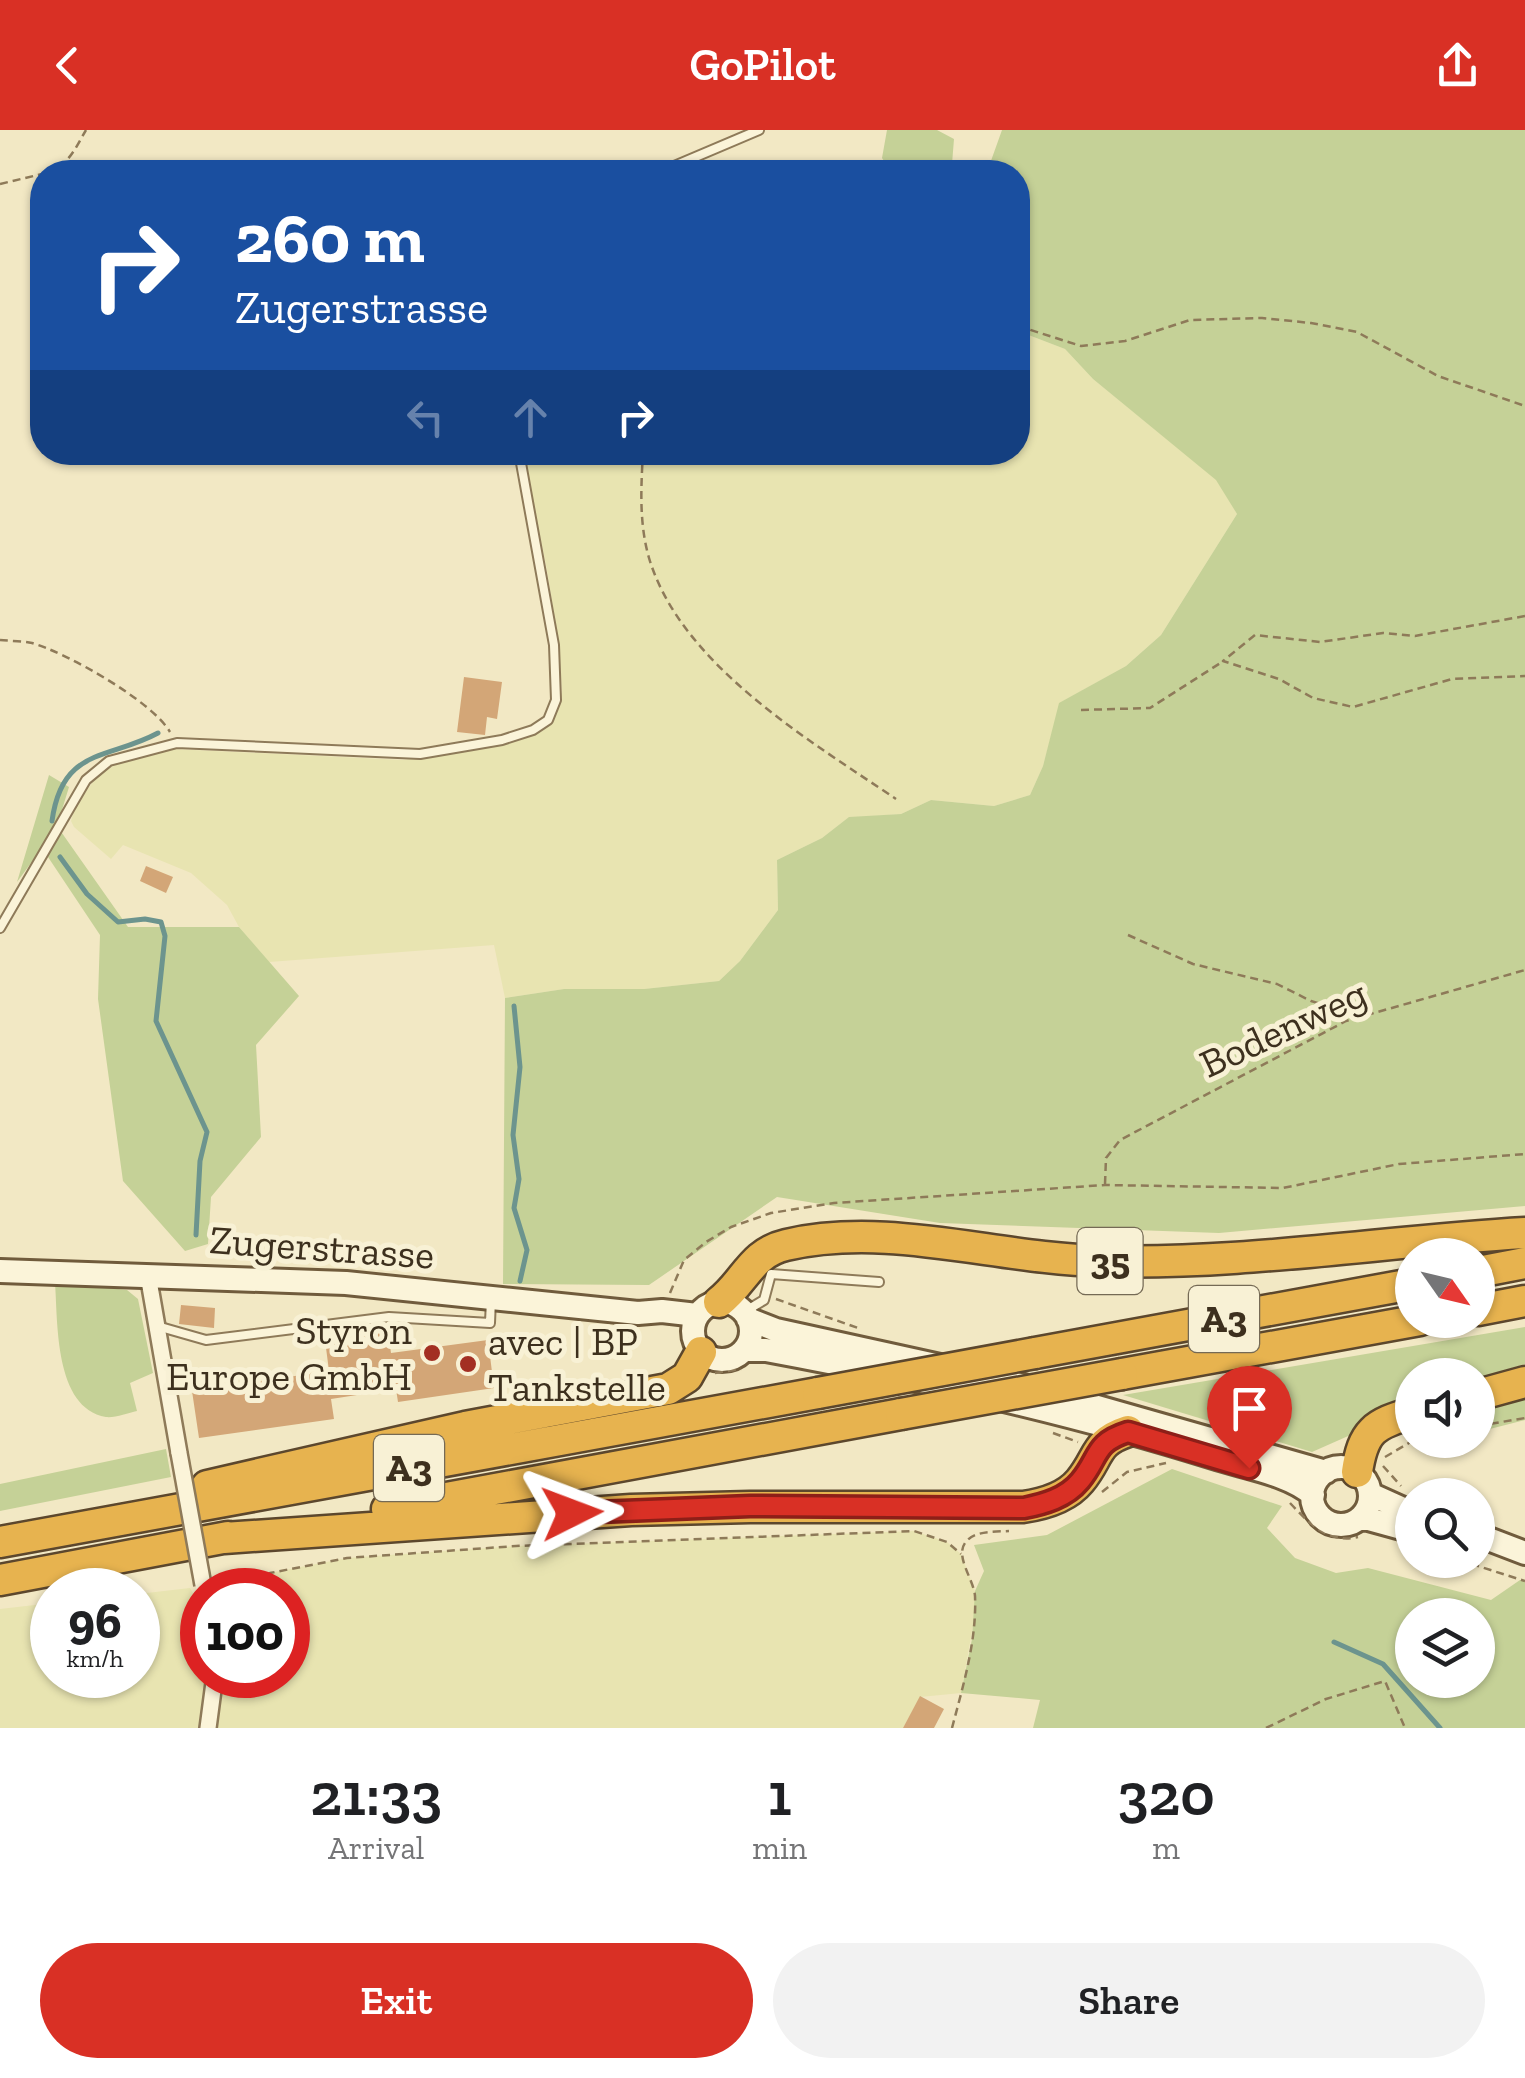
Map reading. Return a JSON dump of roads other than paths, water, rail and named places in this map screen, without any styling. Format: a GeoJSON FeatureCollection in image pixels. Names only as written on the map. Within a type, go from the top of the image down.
{"type":"FeatureCollection","features":[{"type":"Feature","properties":{"kind":"highway","name":"35"},"geometry":{"type":"LineString","coordinates":[[717,1322],[764,1253],[788,1244],[839,1236],[876,1236],[1042,1258],[1124,1262],[1255,1256],[1525,1233]]}},
{"type":"Feature","properties":{"kind":"highway"},"geometry":{"type":"LineString","coordinates":[[1495,1269],[1525,1263]]}},
{"type":"Feature","properties":{"kind":"highway","name":"A3"},"geometry":{"type":"LineString","coordinates":[[0,1540],[1395,1287]]}},
{"type":"Feature","properties":{"kind":"highway"},"geometry":{"type":"LineString","coordinates":[[1495,1307],[1525,1301]]}},
{"type":"Feature","properties":{"kind":"highway"},"geometry":{"type":"LineString","coordinates":[[0,1540],[420,1436],[668,1389],[686,1377],[717,1322]]}},
{"type":"Feature","properties":{"kind":"highway","name":"A3"},"geometry":{"type":"LineString","coordinates":[[0,1580],[1395,1325]]}},
{"type":"Feature","properties":{"kind":"highway"},"geometry":{"type":"LineString","coordinates":[[1495,1390],[1525,1382]]}},
{"type":"Feature","properties":{"kind":"highway"},"geometry":{"type":"LineString","coordinates":[[1368,1475],[1360,1449],[1371,1431],[1395,1419]]}},
{"type":"Feature","properties":{"kind":"highway"},"geometry":{"type":"LineString","coordinates":[[224,1538],[631,1510],[750,1506],[1024,1508],[1056,1499],[1070,1490],[1083,1478],[1100,1447],[1110,1438],[1128,1432]]}},
{"type":"Feature","properties":{"kind":"main road","name":"Zugerstrasse"},"geometry":{"type":"LineString","coordinates":[[0,1271],[346,1283],[650,1312],[776,1330],[1000,1380],[1188,1431],[1310,1470],[1326,1472],[1344,1467],[1368,1475],[1395,1498]]}},
{"type":"Feature","properties":{"kind":"main road","name":"Zugerstrasse"},"geometry":{"type":"LineString","coordinates":[[717,1322],[718,1360],[728,1360],[744,1350],[766,1350],[1016,1402],[1277,1477],[1312,1494],[1316,1511],[1329,1522],[1395,1529]]}},
{"type":"Feature","properties":{"kind":"main road"},"geometry":{"type":"LineString","coordinates":[[717,1322],[750,1336],[744,1350]]}},
{"type":"Feature","properties":{"kind":"main road"},"geometry":{"type":"LineString","coordinates":[[1312,1494],[1316,1482],[1326,1472]]}},
{"type":"Feature","properties":{"kind":"main road"},"geometry":{"type":"LineString","coordinates":[[1362,1526],[1368,1475]]}},
{"type":"Feature","properties":{"kind":"main road"},"geometry":{"type":"LineString","coordinates":[[1495,1542],[1525,1553]]}},
{"type":"Feature","properties":{"kind":"main road"},"geometry":{"type":"LineString","coordinates":[[1495,1558],[1525,1568]]}},
{"type":"Feature","properties":{"kind":"street"},"geometry":{"type":"LineString","coordinates":[[148,1275],[199,1568]]}},
{"type":"Feature","properties":{"kind":"street"},"geometry":{"type":"LineString","coordinates":[[208,1728],[211,1698]]}},
{"type":"Feature","properties":{"kind":"lane"},"geometry":{"type":"LineString","coordinates":[[688,160],[758,130]]}},
{"type":"Feature","properties":{"kind":"lane"},"geometry":{"type":"LineString","coordinates":[[0,928],[86,780],[109,761],[177,743],[420,754],[502,740],[533,730],[548,720],[556,700],[554,645],[521,465]]}},
{"type":"Feature","properties":{"kind":"lane"},"geometry":{"type":"LineString","coordinates":[[717,1322],[764,1300],[771,1274],[879,1282]]}},
{"type":"Feature","properties":{"kind":"lane"},"geometry":{"type":"LineString","coordinates":[[157,1326],[206,1340],[388,1316],[490,1323],[491,1298]]}},
{"type":"Feature","properties":{"kind":"waterway"},"geometry":{"type":"LineString","coordinates":[[52,821],[57,797],[77,768],[90,759],[158,733]]}},
{"type":"Feature","properties":{"kind":"waterway"},"geometry":{"type":"LineString","coordinates":[[60,857],[87,894],[118,922],[161,922],[165,936],[156,1021],[207,1132],[200,1161],[196,1235]]}},
{"type":"Feature","properties":{"kind":"waterway"},"geometry":{"type":"LineString","coordinates":[[514,1006],[520,1067],[513,1135],[519,1179],[514,1208],[527,1250],[520,1281]]}},
{"type":"Feature","properties":{"kind":"waterway"},"geometry":{"type":"LineString","coordinates":[[1334,1642],[1383,1664],[1440,1728]]}},
{"type":"Feature","properties":{"kind":"place","name":"Styron Europe GmbH"},"geometry":{"type":"Point","coordinates":[432,1353]}},
{"type":"Feature","properties":{"kind":"place","name":"avec | BP Tankstelle"},"geometry":{"type":"Point","coordinates":[468,1364]}}]}
